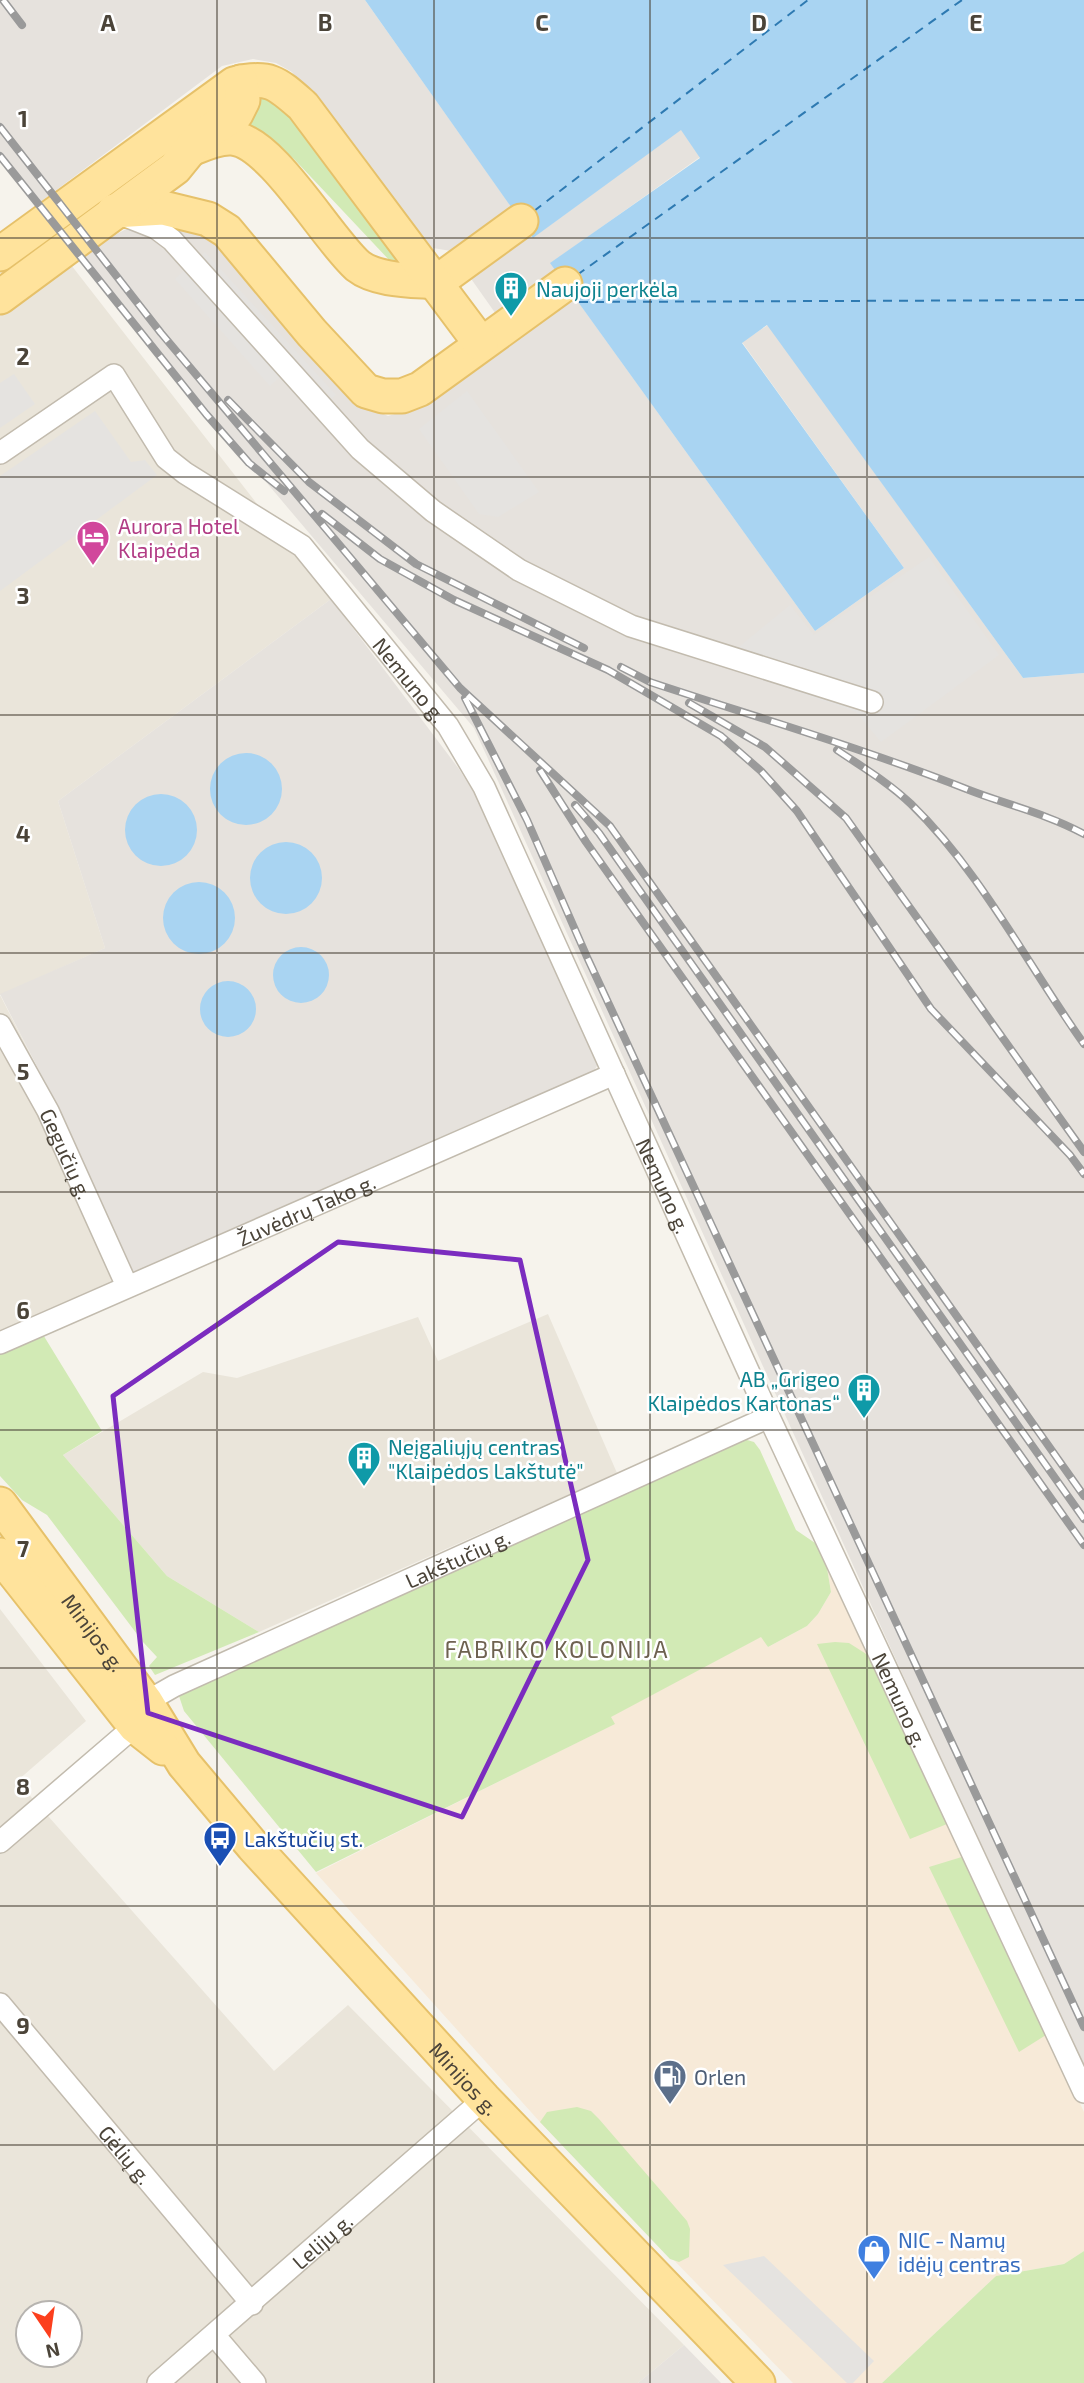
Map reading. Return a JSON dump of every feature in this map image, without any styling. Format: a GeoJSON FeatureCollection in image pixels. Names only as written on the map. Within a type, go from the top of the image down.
{"type":"FeatureCollection","features":[{"type":"Feature","properties":{"kind":"main road"},"geometry":{"type":"LineString","coordinates":[[0,254],[234,84],[253,78],[270,80],[303,106],[481,344]]}},
{"type":"Feature","properties":{"kind":"main road"},"geometry":{"type":"LineString","coordinates":[[0,297],[175,168],[201,136],[236,114],[243,100],[242,82]]}},
{"type":"Feature","properties":{"kind":"main road"},"geometry":{"type":"LineString","coordinates":[[191,149],[231,138],[245,141],[265,157],[360,267],[403,279],[437,282],[521,221]]}},
{"type":"Feature","properties":{"kind":"main road"},"geometry":{"type":"LineString","coordinates":[[114,211],[163,208],[208,219],[227,231],[313,334],[366,391],[383,396],[402,396],[420,389],[565,284]]}},
{"type":"Feature","properties":{"kind":"main road","name":"Minijos g."},"geometry":{"type":"LineString","coordinates":[[0,1504],[141,1714]]}},
{"type":"Feature","properties":{"kind":"main road","name":"Minijos g."},"geometry":{"type":"LineString","coordinates":[[0,1555],[253,1846],[484,2099],[758,2383]]}},
{"type":"Feature","properties":{"kind":"street"},"geometry":{"type":"LineString","coordinates":[[114,211],[156,228],[172,240],[360,449],[433,511],[519,570],[631,626],[872,702]]}},
{"type":"Feature","properties":{"kind":"street","name":"Nemuno g."},"geometry":{"type":"LineString","coordinates":[[0,453],[114,375],[166,458],[184,473],[302,546],[448,726],[484,787],[769,1416],[1084,2092]]}},
{"type":"Feature","properties":{"kind":"street","name":"Gegučių g."},"geometry":{"type":"LineString","coordinates":[[0,1025],[48,1111],[127,1286]]}},
{"type":"Feature","properties":{"kind":"street","name":"Žuvėdrų Tako g."},"geometry":{"type":"LineString","coordinates":[[0,1343],[614,1074]]}},
{"type":"Feature","properties":{"kind":"street","name":"Lakštučių g."},"geometry":{"type":"LineString","coordinates":[[0,1842],[174,1686],[769,1416]]}},
{"type":"Feature","properties":{"kind":"street","name":"Gėlių g."},"geometry":{"type":"LineString","coordinates":[[0,2004],[252,2304]]}},
{"type":"Feature","properties":{"kind":"street","name":"Lelijų g."},"geometry":{"type":"LineString","coordinates":[[158,2383],[252,2304],[484,2099]]}},
{"type":"Feature","properties":{"kind":"street"},"geometry":{"type":"LineString","coordinates":[[215,2336],[255,2383]]}},
{"type":"Feature","properties":{"kind":"highlighted area"},"geometry":{"type":"Polygon","coordinates":[[[338,1242],[520,1260],[588,1560],[462,1817],[148,1713],[113,1396],[338,1242]]]}},
{"type":"Feature","properties":{"kind":"shaded area"},"geometry":{"type":"Polygon","coordinates":[[[0,0],[365,0],[515,212],[451,251],[427,247],[405,230],[292,72],[276,63],[253,59],[222,66],[39,203],[0,154],[0,0]]]}},
{"type":"Feature","properties":{"kind":"shaded area"},"geometry":{"type":"Polygon","coordinates":[[[681,129],[700,157],[551,263],[558,274],[498,317],[467,273],[528,230],[534,237],[681,129]]]}},
{"type":"Feature","properties":{"kind":"shaded area"},"geometry":{"type":"Polygon","coordinates":[[[149,221],[206,232],[368,407],[388,416],[422,406],[574,296],[815,631],[904,568],[742,342],[768,325],[1023,678],[1084,673],[1084,2075],[474,728],[184,385],[80,254],[128,228],[149,221]]]}},
{"type":"Feature","properties":{"kind":"shaded area"},"geometry":{"type":"Polygon","coordinates":[[[205,252],[336,395],[332,398],[201,256],[205,252]]]}},
{"type":"Feature","properties":{"kind":"shaded area"},"geometry":{"type":"Polygon","coordinates":[[[68,261],[331,599],[58,801],[105,948],[0,995],[0,313],[68,261]]]}},
{"type":"Feature","properties":{"kind":"shaded area"},"geometry":{"type":"Polygon","coordinates":[[[187,268],[282,375],[270,386],[175,279],[187,268]]]}},
{"type":"Feature","properties":{"kind":"shaded area"},"geometry":{"type":"Polygon","coordinates":[[[14,374],[35,404],[0,428],[0,383],[14,374]]]}},
{"type":"Feature","properties":{"kind":"shaded area"},"geometry":{"type":"Polygon","coordinates":[[[467,391],[539,492],[498,517],[479,514],[419,429],[467,391]]]}},
{"type":"Feature","properties":{"kind":"shaded area"},"geometry":{"type":"Polygon","coordinates":[[[95,411],[131,462],[145,460],[157,475],[0,591],[0,476],[95,411]]]}},
{"type":"Feature","properties":{"kind":"shaded area"},"geometry":{"type":"Polygon","coordinates":[[[929,557],[999,655],[881,742],[856,712],[717,665],[790,605],[814,635],[929,557]]]}},
{"type":"Feature","properties":{"kind":"shaded area"},"geometry":{"type":"Polygon","coordinates":[[[331,599],[459,769],[487,813],[597,1055],[597,1066],[592,1074],[131,1276],[51,1094],[0,994],[105,948],[58,801],[331,599]]]}},
{"type":"Feature","properties":{"kind":"shaded area"},"geometry":{"type":"Polygon","coordinates":[[[0,995],[51,1094],[131,1276],[0,1332],[0,995]]]}},
{"type":"Feature","properties":{"kind":"shaded area"},"geometry":{"type":"Polygon","coordinates":[[[548,1314],[617,1473],[259,1632],[167,1576],[63,1455],[203,1372],[237,1378],[418,1317],[438,1361],[548,1314]]]}},
{"type":"Feature","properties":{"kind":"shaded area"},"geometry":{"type":"Polygon","coordinates":[[[826,1562],[1084,2112],[1084,2251],[1064,2264],[996,2276],[882,2383],[793,2383],[540,2122],[316,1873],[614,1724],[610,1717],[762,1636],[768,1647],[807,1626],[831,1592],[826,1562]]]}},
{"type":"Feature","properties":{"kind":"shaded area"},"geometry":{"type":"Polygon","coordinates":[[[0,1609],[86,1721],[17,1781],[274,2071],[348,2005],[684,2345],[638,2383],[0,2383],[0,1609]]]}},
{"type":"Feature","properties":{"kind":"shaded area"},"geometry":{"type":"Polygon","coordinates":[[[764,2256],[874,2361],[853,2383],[847,2383],[723,2265],[764,2256]]]}},
{"type":"Feature","properties":{"kind":"shaded area"},"geometry":{"type":"Polygon","coordinates":[[[684,2345],[721,2383],[638,2383],[684,2345]]]}},
{"type":"Feature","properties":{"kind":"green space"},"geometry":{"type":"Polygon","coordinates":[[[259,95],[289,105],[400,263],[391,262],[294,159],[276,145],[260,139],[261,132],[239,122],[259,95]]]}},
{"type":"Feature","properties":{"kind":"green space"},"geometry":{"type":"Polygon","coordinates":[[[42,1333],[102,1431],[63,1455],[167,1576],[259,1632],[155,1675],[149,1666],[157,1657],[47,1515],[22,1500],[0,1476],[0,1352],[42,1333]]]}},
{"type":"Feature","properties":{"kind":"green space"},"geometry":{"type":"Polygon","coordinates":[[[736,1441],[754,1442],[760,1450],[796,1530],[818,1545],[826,1562],[831,1592],[807,1626],[768,1647],[761,1637],[611,1717],[615,1724],[316,1872],[184,1711],[179,1696],[189,1687],[736,1441]]]}},
{"type":"Feature","properties":{"kind":"green space"},"geometry":{"type":"Polygon","coordinates":[[[849,1643],[871,1657],[947,1824],[910,1839],[817,1644],[849,1643]]]}},
{"type":"Feature","properties":{"kind":"green space"},"geometry":{"type":"Polygon","coordinates":[[[965,1856],[1046,2035],[1019,2052],[929,1867],[965,1856]]]}},
{"type":"Feature","properties":{"kind":"green space"},"geometry":{"type":"Polygon","coordinates":[[[577,2107],[591,2111],[599,2119],[687,2221],[690,2229],[689,2257],[679,2262],[670,2259],[540,2122],[547,2112],[577,2107]]]}},
{"type":"Feature","properties":{"kind":"green space"},"geometry":{"type":"Polygon","coordinates":[[[1084,2251],[1084,2383],[882,2383],[996,2276],[1064,2264],[1084,2251]]]}},
{"type":"Feature","properties":{"kind":"water"},"geometry":{"type":"Polygon","coordinates":[[[365,0],[1084,0],[1084,673],[1023,678],[767,325],[742,343],[904,568],[815,631],[550,263],[700,158],[681,130],[533,238],[365,0]]]}},
{"type":"Feature","properties":{"kind":"water"},"geometry":{"type":"Polygon","coordinates":[[[246,753],[260,756],[272,763],[279,775],[282,789],[279,803],[272,815],[260,822],[246,825],[232,822],[220,815],[213,803],[210,789],[213,775],[220,763],[232,756],[246,753]]]}},
{"type":"Feature","properties":{"kind":"water"},"geometry":{"type":"Polygon","coordinates":[[[161,794],[175,797],[187,804],[194,816],[197,830],[194,844],[187,856],[175,863],[161,866],[147,863],[135,856],[128,844],[125,830],[128,816],[135,804],[147,797],[161,794]]]}},
{"type":"Feature","properties":{"kind":"water"},"geometry":{"type":"Polygon","coordinates":[[[286,842],[300,845],[312,852],[319,864],[322,878],[319,892],[312,904],[300,911],[286,914],[272,911],[260,904],[253,892],[250,878],[253,864],[260,852],[272,845],[286,842]]]}},
{"type":"Feature","properties":{"kind":"water"},"geometry":{"type":"Polygon","coordinates":[[[199,882],[213,885],[225,892],[232,904],[235,918],[232,932],[225,944],[213,951],[199,954],[185,951],[173,944],[166,932],[163,918],[166,904],[173,892],[185,885],[199,882]]]}},
{"type":"Feature","properties":{"kind":"water"},"geometry":{"type":"Polygon","coordinates":[[[301,947],[312,949],[321,955],[327,964],[327,986],[321,995],[312,1001],[301,1003],[290,1001],[281,995],[275,986],[273,975],[275,964],[281,955],[290,949],[301,947]]]}},
{"type":"Feature","properties":{"kind":"water"},"geometry":{"type":"Polygon","coordinates":[[[228,981],[239,983],[248,989],[254,998],[254,1020],[248,1029],[239,1035],[228,1037],[217,1035],[208,1029],[202,1020],[200,1009],[202,998],[208,989],[217,983],[228,981]]]}},
{"type":"Feature","properties":{"kind":"ferry route"},"geometry":{"type":"LineString","coordinates":[[534,211],[808,0]]}},
{"type":"Feature","properties":{"kind":"ferry route"},"geometry":{"type":"LineString","coordinates":[[577,275],[962,0]]}},
{"type":"Feature","properties":{"kind":"ferry route"},"geometry":{"type":"LineString","coordinates":[[579,302],[1084,300]]}},
{"type":"Feature","properties":{"kind":"railway"},"geometry":{"type":"LineString","coordinates":[[3,0],[22,25]]}},
{"type":"Feature","properties":{"kind":"railway"},"geometry":{"type":"LineString","coordinates":[[0,127],[161,333],[460,688],[610,826],[1084,1496]]}},
{"type":"Feature","properties":{"kind":"railway"},"geometry":{"type":"LineString","coordinates":[[0,156],[206,414],[249,463],[284,491]]}},
{"type":"Feature","properties":{"kind":"railway"},"geometry":{"type":"LineString","coordinates":[[228,400],[309,482],[416,564],[584,648]]}},
{"type":"Feature","properties":{"kind":"railway"},"geometry":{"type":"LineString","coordinates":[[322,514],[380,559],[454,600],[608,670],[721,736],[761,771],[797,811],[931,1009],[1070,1155],[1084,1174]]}},
{"type":"Feature","properties":{"kind":"railway"},"geometry":{"type":"LineString","coordinates":[[621,667],[650,682],[890,761],[1042,815],[1084,834]]}},
{"type":"Feature","properties":{"kind":"railway"},"geometry":{"type":"LineString","coordinates":[[465,698],[527,820],[587,957],[1084,2027]]}},
{"type":"Feature","properties":{"kind":"railway"},"geometry":{"type":"LineString","coordinates":[[689,703],[765,747],[846,818],[1084,1152]]}},
{"type":"Feature","properties":{"kind":"railway"},"geometry":{"type":"LineString","coordinates":[[837,750],[875,775],[911,804],[960,859],[1084,1044]]}},
{"type":"Feature","properties":{"kind":"railway"},"geometry":{"type":"LineString","coordinates":[[540,770],[586,842],[1084,1545]]}},
{"type":"Feature","properties":{"kind":"railway"},"geometry":{"type":"LineString","coordinates":[[575,805],[599,833],[1084,1519]]}},
{"type":"Feature","properties":{"kind":"place","name":"Naujoji perkėla"},"geometry":{"type":"Point","coordinates":[511,318]}},
{"type":"Feature","properties":{"kind":"place","name":"Aurora Hotel Klaipėda"},"geometry":{"type":"Point","coordinates":[93,567]}},
{"type":"Feature","properties":{"kind":"place","name":"AB „Grigeo Klaipėdos Kartonas“"},"geometry":{"type":"Point","coordinates":[864,1420]}},
{"type":"Feature","properties":{"kind":"place","name":"Neįgaliųjų centras \"Klaipėdos Lakštutė\""},"geometry":{"type":"Point","coordinates":[364,1488]}},
{"type":"Feature","properties":{"kind":"place","name":"Lakštučių st."},"geometry":{"type":"Point","coordinates":[220,1868]}},
{"type":"Feature","properties":{"kind":"place","name":"Orlen"},"geometry":{"type":"Point","coordinates":[670,2106]}},
{"type":"Feature","properties":{"kind":"place","name":"NIC - Namų idėjų centras"},"geometry":{"type":"Point","coordinates":[874,2281]}},
{"type":"Feature","properties":{"kind":"district","name":"FABRIKO KOLONIJA"},"geometry":{"type":"Point","coordinates":[557,1649]}}]}
